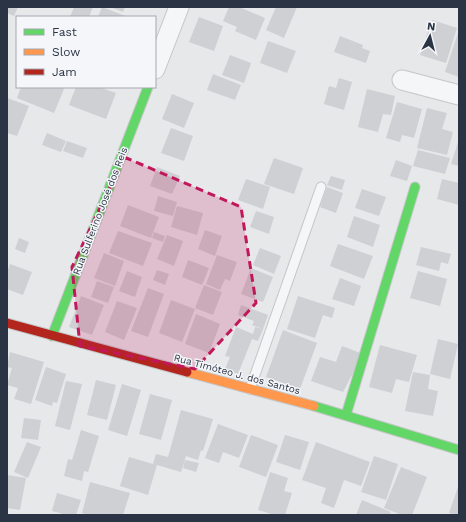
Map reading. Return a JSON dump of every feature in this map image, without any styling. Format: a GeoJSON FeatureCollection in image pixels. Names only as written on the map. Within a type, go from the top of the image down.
{"type":"FeatureCollection","features":[{"type":"Feature","properties":{"kind":"street"},"geometry":{"type":"LineString","coordinates":[[156,66],[179,7]]}},
{"type":"Feature","properties":{"kind":"street"},"geometry":{"type":"LineString","coordinates":[[402,80],[459,95]]}},
{"type":"Feature","properties":{"kind":"street","name":"Rua Sulferino José dos Reis"},"geometry":{"type":"LineString","coordinates":[[52,336],[148,88]]}},
{"type":"Feature","properties":{"kind":"street"},"geometry":{"type":"LineString","coordinates":[[346,415],[415,187]]}},
{"type":"Feature","properties":{"kind":"street","name":"Rua Timóteo J. dos Santos"},"geometry":{"type":"LineString","coordinates":[[7,324],[346,415],[459,450]]}},
{"type":"Feature","properties":{"kind":"lane"},"geometry":{"type":"LineString","coordinates":[[250,389],[321,187]]}},
{"type":"Feature","properties":{"kind":"highlighted area"},"geometry":{"type":"Polygon","coordinates":[[[124,157],[241,207],[256,303],[195,369],[80,346],[72,267],[124,157]]]}},
{"type":"Feature","properties":{"kind":"building"},"geometry":{"type":"Polygon","coordinates":[[[7,7],[18,7],[14,16],[7,13],[7,7]]]}},
{"type":"Feature","properties":{"kind":"building"},"geometry":{"type":"Polygon","coordinates":[[[74,7],[93,7],[89,16],[70,16],[74,7]]]}},
{"type":"Feature","properties":{"kind":"building"},"geometry":{"type":"Polygon","coordinates":[[[102,7],[125,16],[98,16],[102,7]]]}},
{"type":"Feature","properties":{"kind":"building"},"geometry":{"type":"Polygon","coordinates":[[[110,7],[125,7],[123,12],[110,7]]]}},
{"type":"Feature","properties":{"kind":"building"},"geometry":{"type":"Polygon","coordinates":[[[229,7],[239,7],[265,18],[256,40],[235,31],[237,27],[223,21],[229,7]]]}},
{"type":"Feature","properties":{"kind":"building"},"geometry":{"type":"Polygon","coordinates":[[[276,7],[297,7],[284,38],[266,30],[276,7]]]}},
{"type":"Feature","properties":{"kind":"building"},"geometry":{"type":"Polygon","coordinates":[[[199,17],[223,26],[214,51],[189,42],[199,17]]]}},
{"type":"Feature","properties":{"kind":"building"},"geometry":{"type":"Polygon","coordinates":[[[432,20],[457,28],[446,63],[420,55],[432,20]]]}},
{"type":"Feature","properties":{"kind":"building"},"geometry":{"type":"Polygon","coordinates":[[[459,30],[459,77],[445,72],[459,30]]]}},
{"type":"Feature","properties":{"kind":"building"},"geometry":{"type":"Polygon","coordinates":[[[340,36],[363,45],[362,48],[370,51],[366,63],[334,52],[340,36]]]}},
{"type":"Feature","properties":{"kind":"building"},"geometry":{"type":"Polygon","coordinates":[[[268,41],[296,51],[287,73],[260,63],[268,41]]]}},
{"type":"Feature","properties":{"kind":"building"},"geometry":{"type":"Polygon","coordinates":[[[230,55],[251,63],[244,83],[222,75],[230,55]]]}},
{"type":"Feature","properties":{"kind":"building"},"geometry":{"type":"Polygon","coordinates":[[[213,74],[241,85],[235,100],[207,90],[213,74]]]}},
{"type":"Feature","properties":{"kind":"building"},"geometry":{"type":"Polygon","coordinates":[[[339,78],[352,82],[344,110],[324,104],[329,86],[336,88],[339,78]]]}},
{"type":"Feature","properties":{"kind":"building"},"geometry":{"type":"Polygon","coordinates":[[[21,88],[64,89],[54,113],[17,98],[21,88]]]}},
{"type":"Feature","properties":{"kind":"building"},"geometry":{"type":"Polygon","coordinates":[[[76,88],[102,88],[116,93],[106,119],[69,105],[76,88]]]}},
{"type":"Feature","properties":{"kind":"building"},"geometry":{"type":"Polygon","coordinates":[[[367,89],[395,96],[391,115],[383,114],[378,132],[358,127],[367,89]]]}},
{"type":"Feature","properties":{"kind":"building"},"geometry":{"type":"Polygon","coordinates":[[[172,94],[194,103],[184,128],[162,119],[172,94]]]}},
{"type":"Feature","properties":{"kind":"building"},"geometry":{"type":"Polygon","coordinates":[[[7,98],[29,106],[17,136],[7,133],[7,98]]]}},
{"type":"Feature","properties":{"kind":"building"},"geometry":{"type":"Polygon","coordinates":[[[397,102],[422,109],[414,138],[402,135],[400,142],[386,138],[397,102]]]}},
{"type":"Feature","properties":{"kind":"building"},"geometry":{"type":"Polygon","coordinates":[[[427,108],[447,113],[442,129],[453,132],[447,155],[417,148],[427,108]]]}},
{"type":"Feature","properties":{"kind":"building"},"geometry":{"type":"Polygon","coordinates":[[[171,128],[193,136],[184,161],[161,153],[171,128]]]}},
{"type":"Feature","properties":{"kind":"building"},"geometry":{"type":"Polygon","coordinates":[[[47,133],[66,141],[61,152],[42,145],[47,133]]]}},
{"type":"Feature","properties":{"kind":"building"},"geometry":{"type":"Polygon","coordinates":[[[459,139],[459,166],[451,164],[459,139]]]}},
{"type":"Feature","properties":{"kind":"building"},"geometry":{"type":"Polygon","coordinates":[[[67,141],[87,148],[83,158],[63,151],[67,141]]]}},
{"type":"Feature","properties":{"kind":"building"},"geometry":{"type":"Polygon","coordinates":[[[418,150],[450,158],[445,174],[413,166],[418,150]]]}},
{"type":"Feature","properties":{"kind":"building"},"geometry":{"type":"Polygon","coordinates":[[[274,158],[303,168],[294,194],[264,184],[274,158]]]}},
{"type":"Feature","properties":{"kind":"building"},"geometry":{"type":"Polygon","coordinates":[[[396,160],[412,166],[407,181],[390,176],[396,160]]]}},
{"type":"Feature","properties":{"kind":"building"},"geometry":{"type":"Polygon","coordinates":[[[157,167],[180,176],[172,194],[150,186],[157,167]]]}},
{"type":"Feature","properties":{"kind":"building"},"geometry":{"type":"Polygon","coordinates":[[[331,176],[345,180],[342,190],[327,185],[331,176]]]}},
{"type":"Feature","properties":{"kind":"building"},"geometry":{"type":"Polygon","coordinates":[[[246,179],[270,187],[263,209],[238,200],[246,179]]]}},
{"type":"Feature","properties":{"kind":"building"},"geometry":{"type":"Polygon","coordinates":[[[442,179],[459,183],[459,205],[437,199],[442,179]]]}},
{"type":"Feature","properties":{"kind":"building"},"geometry":{"type":"Polygon","coordinates":[[[327,187],[343,193],[336,213],[320,207],[327,187]]]}},
{"type":"Feature","properties":{"kind":"building"},"geometry":{"type":"Polygon","coordinates":[[[362,189],[386,197],[379,216],[355,208],[362,189]]]}},
{"type":"Feature","properties":{"kind":"building"},"geometry":{"type":"Polygon","coordinates":[[[158,196],[177,202],[173,216],[154,211],[158,196]]]}},
{"type":"Feature","properties":{"kind":"building"},"geometry":{"type":"Polygon","coordinates":[[[128,205],[159,217],[151,238],[120,226],[128,205]]]}},
{"type":"Feature","properties":{"kind":"building"},"geometry":{"type":"Polygon","coordinates":[[[177,206],[203,213],[197,235],[171,227],[177,206]]]}},
{"type":"Feature","properties":{"kind":"building"},"geometry":{"type":"Polygon","coordinates":[[[256,211],[274,217],[269,234],[250,227],[256,211]]]}},
{"type":"Feature","properties":{"kind":"building"},"geometry":{"type":"Polygon","coordinates":[[[354,216],[380,225],[373,247],[347,237],[354,216]]]}},
{"type":"Feature","properties":{"kind":"building"},"geometry":{"type":"Polygon","coordinates":[[[205,230],[222,236],[215,256],[198,249],[205,230]]]}},
{"type":"Feature","properties":{"kind":"building"},"geometry":{"type":"Polygon","coordinates":[[[118,231],[152,243],[143,266],[109,253],[118,231]]]}},
{"type":"Feature","properties":{"kind":"building"},"geometry":{"type":"Polygon","coordinates":[[[154,232],[165,236],[163,242],[152,238],[154,232]]]}},
{"type":"Feature","properties":{"kind":"building"},"geometry":{"type":"Polygon","coordinates":[[[167,235],[183,241],[174,266],[157,259],[167,235]]]}},
{"type":"Feature","properties":{"kind":"building"},"geometry":{"type":"Polygon","coordinates":[[[19,238],[29,242],[25,253],[15,249],[19,238]]]}},
{"type":"Feature","properties":{"kind":"building"},"geometry":{"type":"Polygon","coordinates":[[[338,244],[373,256],[364,279],[330,266],[338,244]]]}},
{"type":"Feature","properties":{"kind":"building"},"geometry":{"type":"Polygon","coordinates":[[[421,247],[451,254],[448,264],[441,262],[439,271],[416,265],[421,247]]]}},
{"type":"Feature","properties":{"kind":"building"},"geometry":{"type":"Polygon","coordinates":[[[260,248],[281,256],[274,274],[253,265],[260,248]]]}},
{"type":"Feature","properties":{"kind":"building"},"geometry":{"type":"Polygon","coordinates":[[[104,253],[124,261],[115,286],[94,278],[104,253]]]}},
{"type":"Feature","properties":{"kind":"building"},"geometry":{"type":"Polygon","coordinates":[[[217,255],[237,262],[230,281],[225,279],[220,290],[206,284],[217,255]]]}},
{"type":"Feature","properties":{"kind":"building"},"geometry":{"type":"Polygon","coordinates":[[[188,260],[209,268],[202,285],[182,277],[188,260]]]}},
{"type":"Feature","properties":{"kind":"building"},"geometry":{"type":"Polygon","coordinates":[[[10,264],[32,272],[23,295],[7,289],[7,273],[10,264]]]}},
{"type":"Feature","properties":{"kind":"building"},"geometry":{"type":"Polygon","coordinates":[[[251,268],[273,277],[263,302],[241,294],[251,268]]]}},
{"type":"Feature","properties":{"kind":"building"},"geometry":{"type":"Polygon","coordinates":[[[157,270],[169,274],[165,285],[153,280],[157,270]]]}},
{"type":"Feature","properties":{"kind":"building"},"geometry":{"type":"Polygon","coordinates":[[[127,271],[142,277],[135,297],[119,291],[127,271]]]}},
{"type":"Feature","properties":{"kind":"building"},"geometry":{"type":"Polygon","coordinates":[[[418,271],[447,279],[440,306],[410,298],[418,271]]]}},
{"type":"Feature","properties":{"kind":"building"},"geometry":{"type":"Polygon","coordinates":[[[340,278],[361,286],[354,306],[332,299],[340,278]]]}},
{"type":"Feature","properties":{"kind":"building"},"geometry":{"type":"Polygon","coordinates":[[[97,281],[114,287],[108,303],[91,297],[97,281]]]}},
{"type":"Feature","properties":{"kind":"building"},"geometry":{"type":"Polygon","coordinates":[[[204,285],[222,292],[213,315],[195,308],[204,285]]]}},
{"type":"Feature","properties":{"kind":"building"},"geometry":{"type":"Polygon","coordinates":[[[148,288],[164,294],[148,337],[131,331],[148,288]]]}},
{"type":"Feature","properties":{"kind":"building"},"geometry":{"type":"Polygon","coordinates":[[[81,296],[104,305],[92,335],[69,327],[81,296]]]}},
{"type":"Feature","properties":{"kind":"building"},"geometry":{"type":"Polygon","coordinates":[[[298,296],[335,308],[332,318],[323,315],[315,338],[287,329],[298,296]]]}},
{"type":"Feature","properties":{"kind":"building"},"geometry":{"type":"Polygon","coordinates":[[[171,300],[195,309],[182,342],[159,333],[171,300]]]}},
{"type":"Feature","properties":{"kind":"building"},"geometry":{"type":"Polygon","coordinates":[[[117,301],[137,308],[124,340],[105,332],[117,301]]]}},
{"type":"Feature","properties":{"kind":"building"},"geometry":{"type":"Polygon","coordinates":[[[241,305],[268,315],[263,329],[252,325],[254,321],[238,315],[241,305]]]}},
{"type":"Feature","properties":{"kind":"building"},"geometry":{"type":"Polygon","coordinates":[[[196,314],[220,324],[209,353],[185,344],[196,314]]]}},
{"type":"Feature","properties":{"kind":"building"},"geometry":{"type":"Polygon","coordinates":[[[236,327],[253,334],[255,327],[263,329],[258,341],[252,339],[238,374],[225,369],[230,357],[225,356],[236,327]]]}},
{"type":"Feature","properties":{"kind":"building"},"geometry":{"type":"Polygon","coordinates":[[[283,330],[317,343],[300,389],[266,377],[283,330]]]}},
{"type":"Feature","properties":{"kind":"building"},"geometry":{"type":"Polygon","coordinates":[[[438,339],[458,344],[450,379],[430,374],[438,339]]]}},
{"type":"Feature","properties":{"kind":"building"},"geometry":{"type":"Polygon","coordinates":[[[380,345],[417,355],[409,382],[396,379],[392,393],[369,387],[380,345]]]}},
{"type":"Feature","properties":{"kind":"building"},"geometry":{"type":"Polygon","coordinates":[[[342,346],[363,354],[343,392],[311,381],[320,357],[336,362],[342,346]]]}},
{"type":"Feature","properties":{"kind":"building"},"geometry":{"type":"Polygon","coordinates":[[[10,352],[44,362],[31,404],[14,399],[18,388],[7,385],[12,368],[7,367],[10,352]]]}},
{"type":"Feature","properties":{"kind":"building"},"geometry":{"type":"Polygon","coordinates":[[[46,367],[66,374],[57,403],[53,402],[52,406],[35,400],[46,367]]]}},
{"type":"Feature","properties":{"kind":"building"},"geometry":{"type":"Polygon","coordinates":[[[413,372],[430,375],[428,389],[438,391],[433,416],[405,411],[413,372]]]}},
{"type":"Feature","properties":{"kind":"building"},"geometry":{"type":"Polygon","coordinates":[[[96,380],[116,385],[107,420],[87,415],[96,380]]]}},
{"type":"Feature","properties":{"kind":"building"},"geometry":{"type":"Polygon","coordinates":[[[66,381],[82,384],[70,430],[55,426],[66,381]]]}},
{"type":"Feature","properties":{"kind":"building"},"geometry":{"type":"Polygon","coordinates":[[[122,384],[141,390],[127,436],[108,430],[122,384]]]}},
{"type":"Feature","properties":{"kind":"building"},"geometry":{"type":"Polygon","coordinates":[[[150,394],[172,400],[161,440],[139,434],[150,394]]]}},
{"type":"Feature","properties":{"kind":"building"},"geometry":{"type":"Polygon","coordinates":[[[181,410],[213,419],[203,451],[201,450],[198,460],[186,456],[181,472],[157,465],[148,495],[120,486],[129,457],[153,464],[156,454],[168,457],[181,410]]]}},
{"type":"Feature","properties":{"kind":"building"},"geometry":{"type":"Polygon","coordinates":[[[24,418],[41,420],[38,440],[21,438],[24,418]]]}},
{"type":"Feature","properties":{"kind":"building"},"geometry":{"type":"Polygon","coordinates":[[[218,424],[248,435],[239,458],[223,452],[219,463],[205,458],[218,424]]]}},
{"type":"Feature","properties":{"kind":"building"},"geometry":{"type":"Polygon","coordinates":[[[81,430],[99,436],[88,472],[84,471],[82,481],[64,476],[68,459],[72,460],[81,430]]]}},
{"type":"Feature","properties":{"kind":"building"},"geometry":{"type":"Polygon","coordinates":[[[251,435],[278,445],[266,477],[239,467],[251,435]]]}},
{"type":"Feature","properties":{"kind":"building"},"geometry":{"type":"Polygon","coordinates":[[[285,435],[309,442],[300,470],[276,462],[285,435]]]}},
{"type":"Feature","properties":{"kind":"building"},"geometry":{"type":"Polygon","coordinates":[[[27,442],[41,447],[28,478],[14,472],[27,442]]]}},
{"type":"Feature","properties":{"kind":"building"},"geometry":{"type":"Polygon","coordinates":[[[316,442],[370,462],[361,486],[344,480],[334,508],[321,503],[326,488],[302,480],[316,442]]]}},
{"type":"Feature","properties":{"kind":"building"},"geometry":{"type":"Polygon","coordinates":[[[374,456],[398,464],[386,500],[361,492],[374,456]]]}},
{"type":"Feature","properties":{"kind":"building"},"geometry":{"type":"Polygon","coordinates":[[[185,460],[199,463],[196,472],[183,468],[185,460]]]}},
{"type":"Feature","properties":{"kind":"building"},"geometry":{"type":"Polygon","coordinates":[[[401,467],[427,477],[412,515],[402,515],[384,508],[401,467]]]}},
{"type":"Feature","properties":{"kind":"building"},"geometry":{"type":"Polygon","coordinates":[[[270,472],[288,478],[284,491],[292,493],[285,515],[275,515],[258,510],[270,472]]]}},
{"type":"Feature","properties":{"kind":"building"},"geometry":{"type":"Polygon","coordinates":[[[7,475],[26,478],[20,510],[7,508],[7,475]]]}},
{"type":"Feature","properties":{"kind":"building"},"geometry":{"type":"Polygon","coordinates":[[[90,482],[130,493],[123,515],[89,515],[82,513],[90,482]]]}},
{"type":"Feature","properties":{"kind":"building"},"geometry":{"type":"Polygon","coordinates":[[[459,484],[459,515],[456,515],[449,513],[459,484]]]}},
{"type":"Feature","properties":{"kind":"building"},"geometry":{"type":"Polygon","coordinates":[[[57,493],[81,500],[76,515],[67,515],[52,511],[57,493]]]}},
{"type":"Feature","properties":{"kind":"building"},"geometry":{"type":"Polygon","coordinates":[[[362,500],[391,512],[389,515],[356,515],[362,500]]]}},
{"type":"Feature","properties":{"kind":"traffic: fast"},"geometry":{"type":"LineString","coordinates":[[52,336],[148,88]]}},
{"type":"Feature","properties":{"kind":"traffic: fast"},"geometry":{"type":"LineString","coordinates":[[346,415],[415,187]]}},
{"type":"Feature","properties":{"kind":"traffic: fast"},"geometry":{"type":"LineString","coordinates":[[314,406],[459,450]]}},
{"type":"Feature","properties":{"kind":"traffic: slow"},"geometry":{"type":"LineString","coordinates":[[187,372],[314,406]]}},
{"type":"Feature","properties":{"kind":"traffic: jam"},"geometry":{"type":"LineString","coordinates":[[7,323],[187,372]]}}]}
